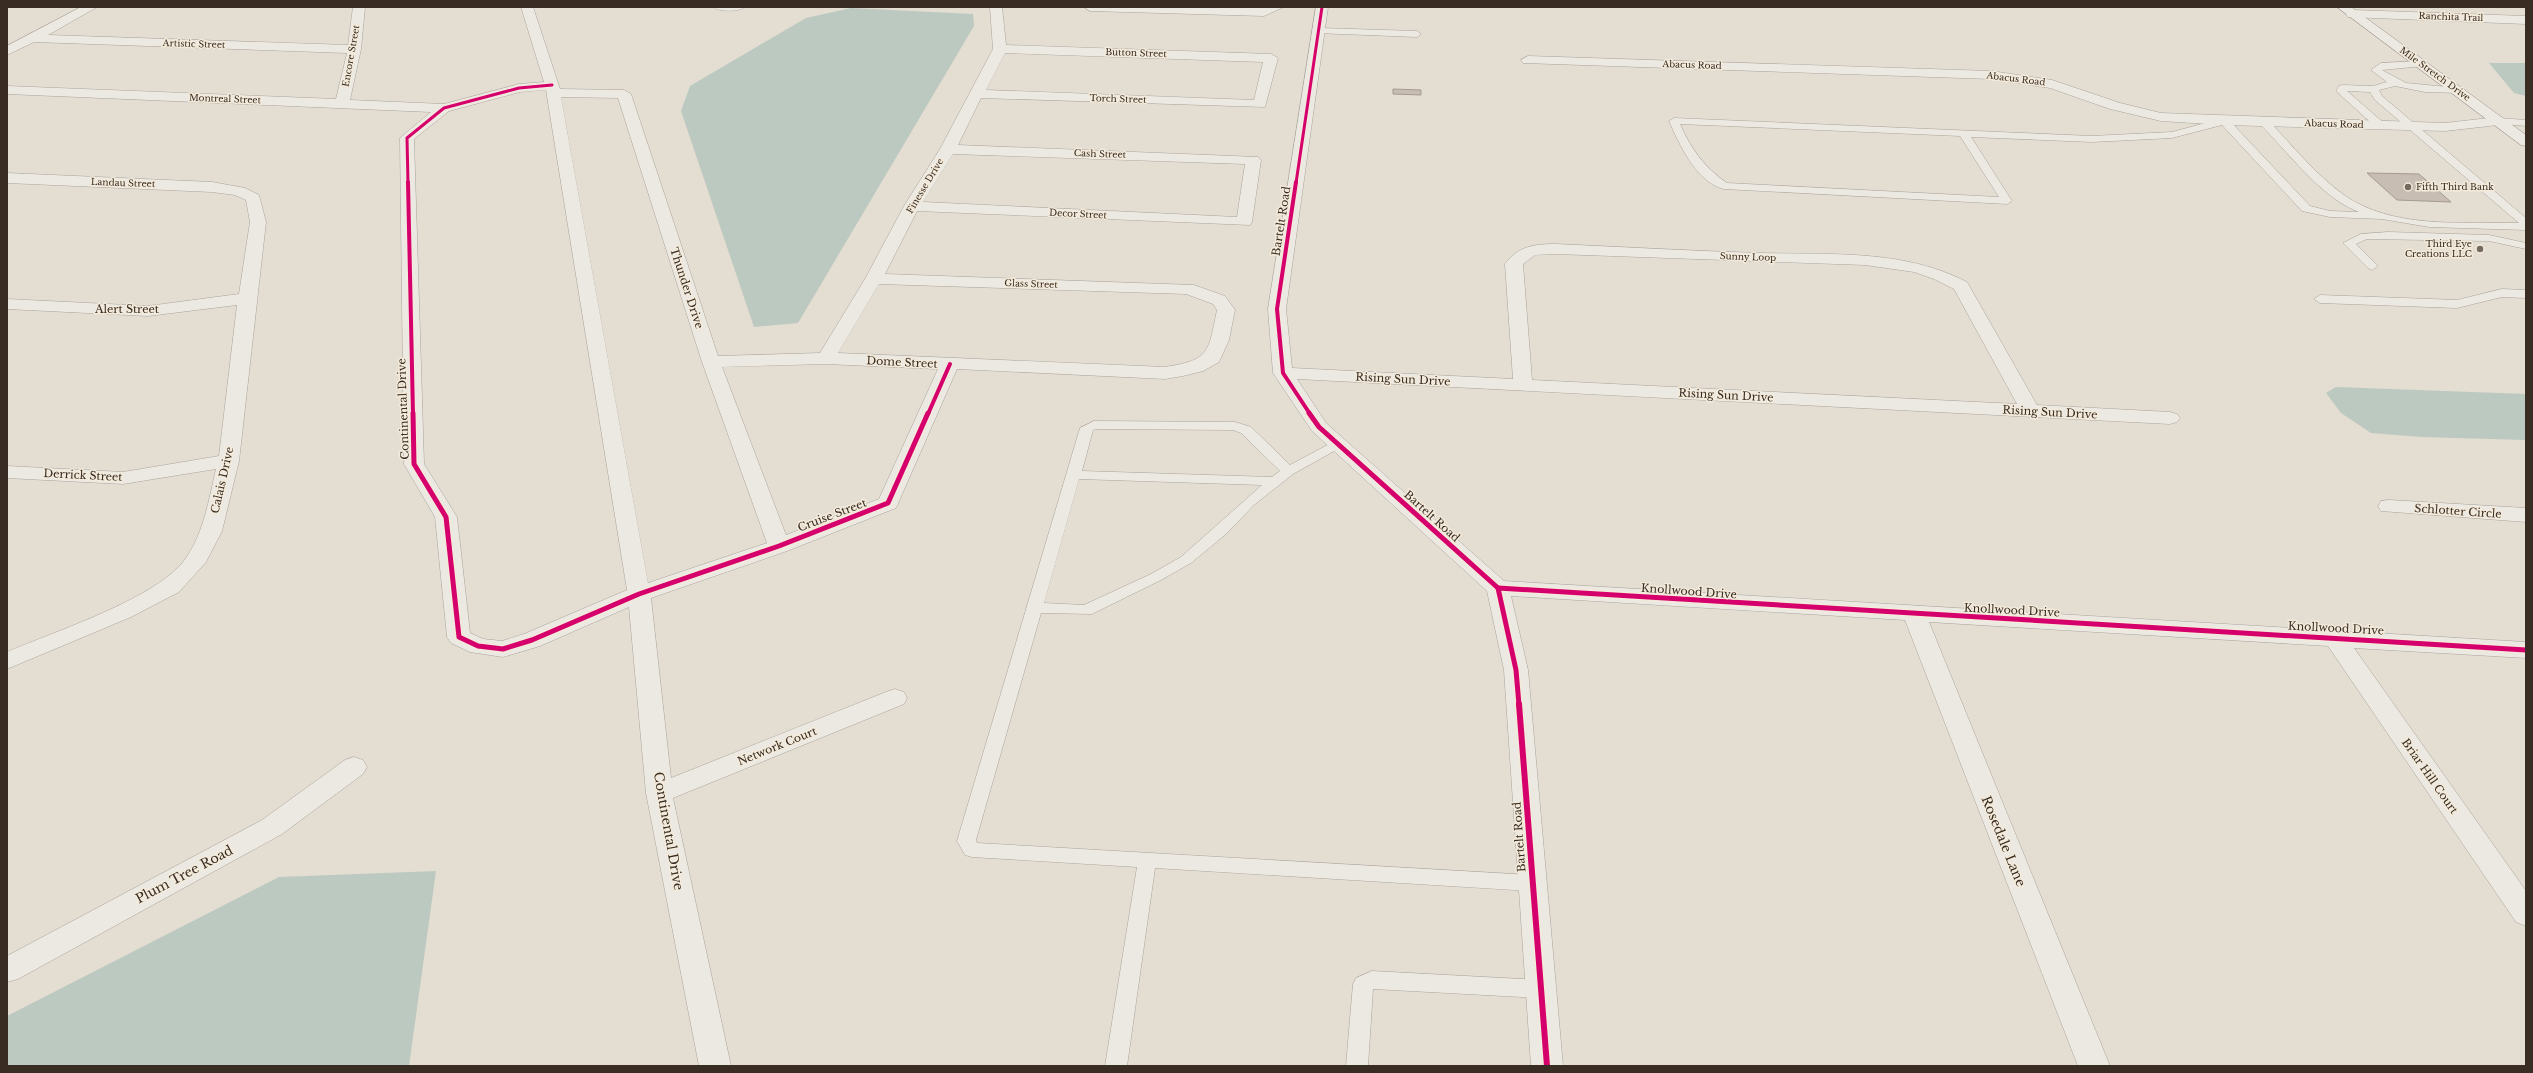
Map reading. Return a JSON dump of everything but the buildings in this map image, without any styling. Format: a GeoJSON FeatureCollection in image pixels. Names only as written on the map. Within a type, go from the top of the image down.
{"type":"FeatureCollection","features":[{"type":"Feature","properties":{"kind":"street"},"geometry":{"type":"LineString","coordinates":[[7,51],[91,7]]}},
{"type":"Feature","properties":{"kind":"street","name":"Encore Street"},"geometry":{"type":"LineString","coordinates":[[342,104],[354,49],[359,7]]}},
{"type":"Feature","properties":{"kind":"street","name":"Continental Drive"},"geometry":{"type":"LineString","coordinates":[[527,7],[553,89],[639,594],[659,793],[715,1066]]}},
{"type":"Feature","properties":{"kind":"street"},"geometry":{"type":"LineString","coordinates":[[996,7],[1000,49]]}},
{"type":"Feature","properties":{"kind":"street"},"geometry":{"type":"LineString","coordinates":[[1090,7],[1251,12],[1264,12],[1278,7]]}},
{"type":"Feature","properties":{"kind":"street","name":"Bartelt Road"},"geometry":{"type":"LineString","coordinates":[[1322,7],[1277,309],[1282,374],[1319,427],[1498,588],[1516,670],[1547,1066]]}},
{"type":"Feature","properties":{"kind":"street","name":"Ranchita Trail"},"geometry":{"type":"LineString","coordinates":[[2348,10],[2526,20]]}},
{"type":"Feature","properties":{"kind":"street","name":"Mile Stretch Drive"},"geometry":{"type":"LineString","coordinates":[[2348,10],[2526,142]]}},
{"type":"Feature","properties":{"kind":"street","name":"Artistic Street"},"geometry":{"type":"LineString","coordinates":[[33,38],[354,49]]}},
{"type":"Feature","properties":{"kind":"street","name":"Button Street"},"geometry":{"type":"LineString","coordinates":[[1000,49],[1271,58],[1260,104]]}},
{"type":"Feature","properties":{"kind":"street","name":"Finesse Drive"},"geometry":{"type":"LineString","coordinates":[[826,358],[874,279],[912,206],[948,149],[1000,49]]}},
{"type":"Feature","properties":{"kind":"street","name":"Abacus Road"},"geometry":{"type":"LineString","coordinates":[[1528,60],[1991,75],[2052,84],[2115,106],[2161,117],[2224,121],[2445,127],[2498,121]]}},
{"type":"Feature","properties":{"kind":"street","name":"Continental Drive"},"geometry":{"type":"LineString","coordinates":[[553,89],[519,88],[444,108],[407,138],[414,464],[446,517],[459,637],[478,646],[503,649],[532,640],[639,594]]}},
{"type":"Feature","properties":{"kind":"street","name":"Thunder Drive"},"geometry":{"type":"LineString","coordinates":[[553,89],[624,94],[711,362],[779,546]]}},
{"type":"Feature","properties":{"kind":"street","name":"Montreal Street"},"geometry":{"type":"LineString","coordinates":[[7,90],[444,108]]}},
{"type":"Feature","properties":{"kind":"street","name":"Torch Street"},"geometry":{"type":"LineString","coordinates":[[976,94],[1260,104]]}},
{"type":"Feature","properties":{"kind":"street","name":"Cash Street"},"geometry":{"type":"LineString","coordinates":[[948,149],[1253,160],[1244,222]]}},
{"type":"Feature","properties":{"kind":"street","name":"Landau Street"},"geometry":{"type":"LineString","coordinates":[[7,178],[212,187],[238,191]]}},
{"type":"Feature","properties":{"kind":"street","name":"Calais Drive"},"geometry":{"type":"LineString","coordinates":[[7,661],[123,612],[171,587],[195,562],[210,531],[229,461],[247,298],[258,222],[253,198],[238,191]]}},
{"type":"Feature","properties":{"kind":"street","name":"Decor Street"},"geometry":{"type":"LineString","coordinates":[[912,206],[1244,222]]}},
{"type":"Feature","properties":{"kind":"street","name":"Sunny Loop"},"geometry":{"type":"LineString","coordinates":[[1523,384],[1514,264],[1517,257],[1528,252],[1556,249],[1856,262],[1921,268],[1950,279],[1961,286],[2030,410]]}},
{"type":"Feature","properties":{"kind":"street","name":"Glass Street"},"geometry":{"type":"LineString","coordinates":[[874,279],[1188,289],[1219,300],[1226,310],[1218,350],[1207,363],[1189,370],[1165,372]]}},
{"type":"Feature","properties":{"kind":"street","name":"Alert Street"},"geometry":{"type":"LineString","coordinates":[[7,304],[148,311],[247,298]]}},
{"type":"Feature","properties":{"kind":"street","name":"Dome Street"},"geometry":{"type":"LineString","coordinates":[[711,362],[826,358],[1165,372]]}},
{"type":"Feature","properties":{"kind":"street","name":"Cruise Street"},"geometry":{"type":"LineString","coordinates":[[639,594],[779,546],[888,503],[950,364]]}},
{"type":"Feature","properties":{"kind":"street","name":"Rising Sun Drive"},"geometry":{"type":"LineString","coordinates":[[1282,374],[1523,384],[2170,418]]}},
{"type":"Feature","properties":{"kind":"street","name":"Derrick Street"},"geometry":{"type":"LineString","coordinates":[[7,472],[123,478],[229,461]]}},
{"type":"Feature","properties":{"kind":"street","name":"Schlotter Circle"},"geometry":{"type":"LineString","coordinates":[[2389,506],[2526,515]]}},
{"type":"Feature","properties":{"kind":"street","name":"Knollwood Drive"},"geometry":{"type":"LineString","coordinates":[[1498,588],[1915,615],[2334,637],[2526,650]]}},
{"type":"Feature","properties":{"kind":"street","name":"Rosedale Lane"},"geometry":{"type":"LineString","coordinates":[[1915,615],[2094,1066]]}},
{"type":"Feature","properties":{"kind":"street","name":"Briar Hill Court"},"geometry":{"type":"LineString","coordinates":[[2334,637],[2526,914]]}},
{"type":"Feature","properties":{"kind":"street","name":"Network Court"},"geometry":{"type":"LineString","coordinates":[[659,793],[895,698]]}},
{"type":"Feature","properties":{"kind":"street","name":"Plum Tree Road"},"geometry":{"type":"LineString","coordinates":[[7,970],[272,827],[354,767]]}},
{"type":"Feature","properties":{"kind":"lane"},"geometry":{"type":"LineString","coordinates":[[717,7],[741,7]]}},
{"type":"Feature","properties":{"kind":"lane"},"geometry":{"type":"LineString","coordinates":[[1319,31],[1417,34]]}},
{"type":"Feature","properties":{"kind":"lane"},"geometry":{"type":"LineString","coordinates":[[2420,64],[2381,66],[2376,70],[2394,83],[2413,88],[2458,91]]}},
{"type":"Feature","properties":{"kind":"lane"},"geometry":{"type":"LineString","coordinates":[[2381,126],[2341,91],[2342,88],[2350,87],[2373,89],[2394,83]]}},
{"type":"Feature","properties":{"kind":"lane"},"geometry":{"type":"LineString","coordinates":[[2373,89],[2378,98],[2413,126],[2526,225]]}},
{"type":"Feature","properties":{"kind":"lane"},"geometry":{"type":"LineString","coordinates":[[2498,121],[2524,120]]}},
{"type":"Feature","properties":{"kind":"lane"},"geometry":{"type":"LineString","coordinates":[[1963,133],[2007,201],[1724,186],[1705,173],[1688,154],[1674,121],[1876,129],[2100,139],[2172,135],[2224,121],[2306,209],[2330,214],[2382,216],[2433,223],[2526,225]]}},
{"type":"Feature","properties":{"kind":"lane"},"geometry":{"type":"LineString","coordinates":[[2264,122],[2340,197],[2355,206],[2382,216]]}},
{"type":"Feature","properties":{"kind":"lane"},"geometry":{"type":"LineString","coordinates":[[2372,266],[2349,243],[2365,236],[2388,235],[2489,238],[2526,246]]}},
{"type":"Feature","properties":{"kind":"lane"},"geometry":{"type":"LineString","coordinates":[[2320,299],[2457,304],[2502,293],[2526,294]]}},
{"type":"Feature","properties":{"kind":"lane"},"geometry":{"type":"LineString","coordinates":[[1288,471],[1246,430],[1235,426],[1094,425],[1087,428],[1033,608],[966,841],[972,850],[1532,883]]}},
{"type":"Feature","properties":{"kind":"lane"},"geometry":{"type":"LineString","coordinates":[[1033,608],[1086,610],[1156,577],[1186,560],[1222,531],[1249,502],[1273,481],[1288,471],[1338,445]]}},
{"type":"Feature","properties":{"kind":"lane"},"geometry":{"type":"LineString","coordinates":[[1073,476],[1273,481]]}},
{"type":"Feature","properties":{"kind":"lane"},"geometry":{"type":"LineString","coordinates":[[1116,1066],[1147,861]]}},
{"type":"Feature","properties":{"kind":"lane"},"geometry":{"type":"LineString","coordinates":[[1356,1066],[1363,984],[1372,980],[1541,989]]}},
{"type":"Feature","properties":{"kind":"shaded area"},"geometry":{"type":"Polygon","coordinates":[[[851,8],[973,14],[974,26],[798,323],[754,327],[681,111],[690,86],[806,18],[851,8]]]}},
{"type":"Feature","properties":{"kind":"shaded area"},"geometry":{"type":"Polygon","coordinates":[[[2489,63],[2526,63],[2526,96],[2514,93],[2489,63]]]}},
{"type":"Feature","properties":{"kind":"shaded area"},"geometry":{"type":"Polygon","coordinates":[[[2336,387],[2526,394],[2526,440],[2421,437],[2371,433],[2341,413],[2326,393],[2336,387]]]}},
{"type":"Feature","properties":{"kind":"shaded area"},"geometry":{"type":"Polygon","coordinates":[[[436,871],[409,1066],[7,1066],[7,1016],[279,877],[436,871]]]}},
{"type":"Feature","properties":{"kind":"cycle path"},"geometry":{"type":"LineString","coordinates":[[1322,7],[1277,309],[1283,373],[1319,427],[1498,588],[1516,670],[1547,1066]]}},
{"type":"Feature","properties":{"kind":"cycle path"},"geometry":{"type":"LineString","coordinates":[[552,85],[519,88],[444,108],[407,138],[414,464],[446,517],[459,637],[478,646],[503,649],[532,640],[639,594],[779,546],[888,503],[950,364]]}},
{"type":"Feature","properties":{"kind":"cycle path"},"geometry":{"type":"LineString","coordinates":[[1498,588],[2526,650]]}},
{"type":"Feature","properties":{"kind":"place","name":"Fifth Third Bank"},"geometry":{"type":"Point","coordinates":[2408,187]}},
{"type":"Feature","properties":{"kind":"place","name":"Third Eye Creations LLC"},"geometry":{"type":"Point","coordinates":[2480,249]}}]}
